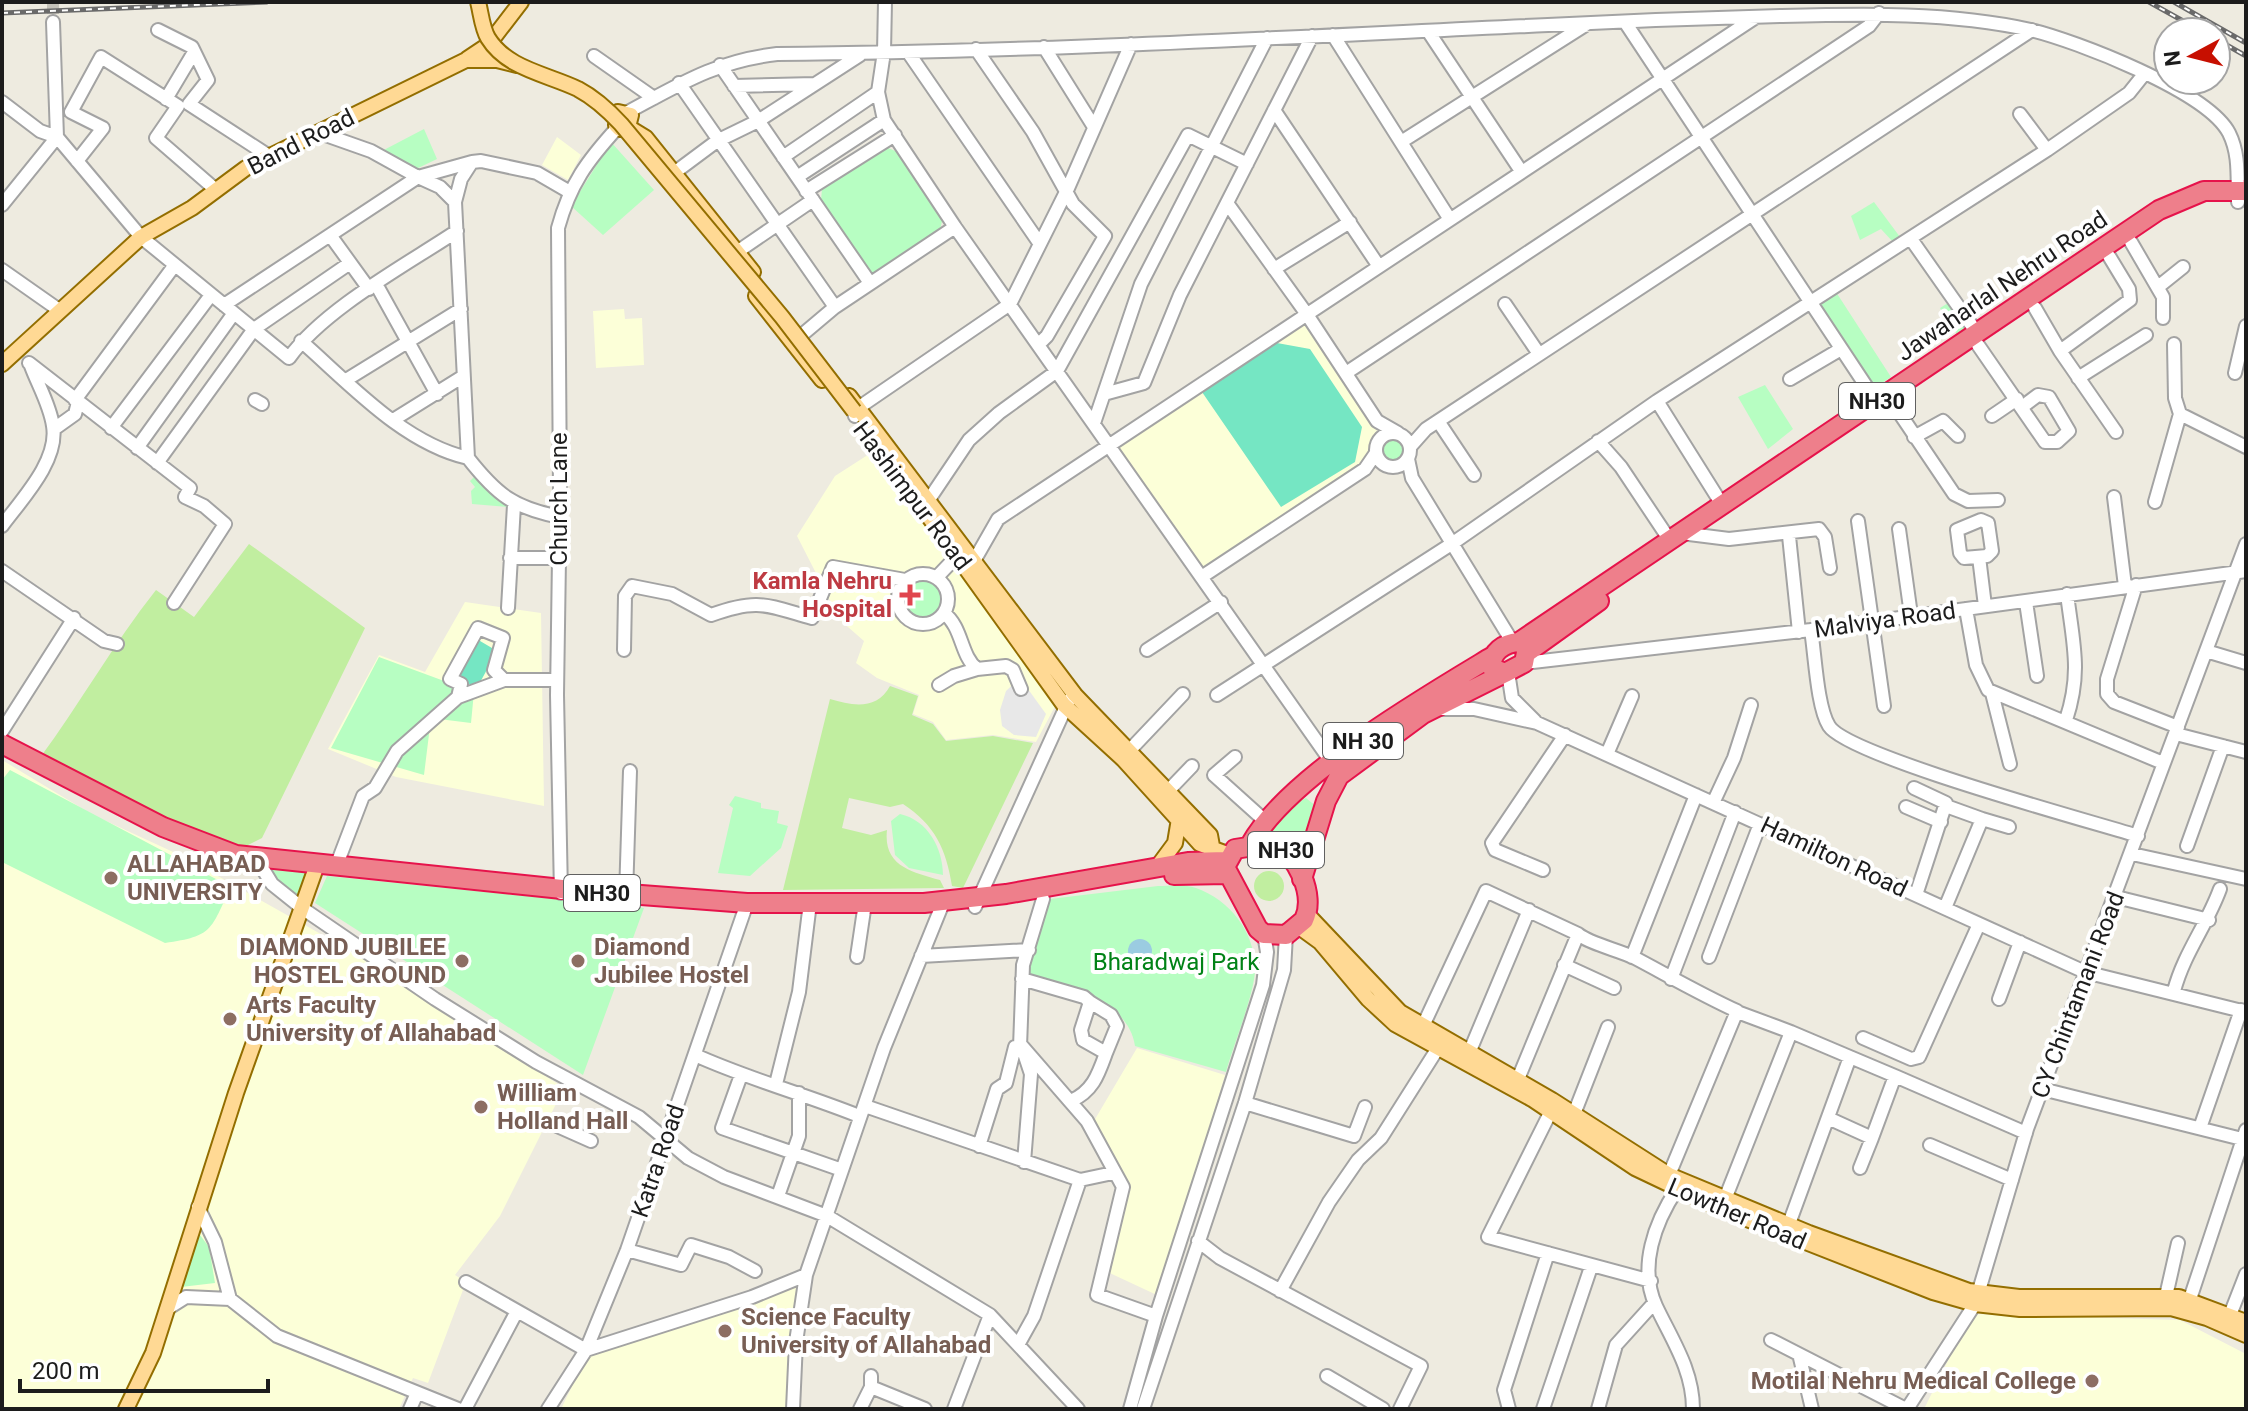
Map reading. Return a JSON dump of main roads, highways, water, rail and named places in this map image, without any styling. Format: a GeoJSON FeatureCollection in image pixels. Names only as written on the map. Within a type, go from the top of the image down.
{"type":"FeatureCollection","features":[{"type":"Feature","properties":{"kind":"highway","name":"Jawaharlal Nehru Road"},"geometry":{"type":"LineString","coordinates":[[1302,879],[1326,801],[1339,776],[1423,714],[1516,657],[1689,534],[1978,339],[2159,210],[2195,194],[2242,196]]}},
{"type":"Feature","properties":{"kind":"highway","name":"Jawaharlal Nehru Road"},"geometry":{"type":"LineString","coordinates":[[1978,339],[2035,308],[2109,256],[2190,207],[2242,196]]}},
{"type":"Feature","properties":{"kind":"highway","name":"Jawaharlal Nehru Road"},"geometry":{"type":"LineString","coordinates":[[1516,657],[1669,539],[1721,503],[1884,402]]}},
{"type":"Feature","properties":{"kind":"highway","name":"NH 30"},"geometry":{"type":"LineString","coordinates":[[1250,845],[1264,820],[1332,763],[1406,710],[1493,656],[1492,668],[1516,657]]}},
{"type":"Feature","properties":{"kind":"highway","name":"NH30"},"geometry":{"type":"LineString","coordinates":[[2,744],[163,827],[218,850],[317,866],[337,864],[561,893],[626,895],[745,907],[944,902]]}},
{"type":"Feature","properties":{"kind":"highway"},"geometry":{"type":"LineString","coordinates":[[2,754],[194,849],[230,861],[261,866],[317,866],[561,893],[809,911],[864,910],[944,902],[1043,899],[1227,863]]}},
{"type":"Feature","properties":{"kind":"highway","name":"NH30"},"geometry":{"type":"LineString","coordinates":[[1273,843],[1281,847],[1295,861],[1302,879],[1297,925],[1264,934],[1227,863],[1235,849],[1273,843]]}},
{"type":"Feature","properties":{"kind":"highway","name":"NH30"},"geometry":{"type":"LineString","coordinates":[[976,903],[1158,866],[1227,863]]}},
{"type":"Feature","properties":{"kind":"main road"},"geometry":{"type":"LineString","coordinates":[[478,2],[486,35],[498,52],[514,63],[580,90],[602,104],[621,124],[782,317],[1075,694],[1210,835],[1212,846]]}},
{"type":"Feature","properties":{"kind":"main road"},"geometry":{"type":"LineString","coordinates":[[466,60],[488,45],[521,2]]}},
{"type":"Feature","properties":{"kind":"main road","name":"Band Road"},"geometry":{"type":"LineString","coordinates":[[2,364],[141,237],[269,156],[466,60],[497,60],[532,69],[623,120],[646,138],[803,334],[858,416]]}},
{"type":"Feature","properties":{"kind":"main road","name":"Hashimpur Road"},"geometry":{"type":"LineString","coordinates":[[623,120],[634,142],[858,416],[1064,705],[1123,759],[1200,844],[1212,846],[1227,863]]}},
{"type":"Feature","properties":{"kind":"main road"},"geometry":{"type":"LineString","coordinates":[[1158,866],[1175,843],[1179,819]]}},
{"type":"Feature","properties":{"kind":"main road"},"geometry":{"type":"LineString","coordinates":[[126,1409],[153,1353],[198,1207],[317,866]]}},
{"type":"Feature","properties":{"kind":"main road","name":"Lowther Road"},"geometry":{"type":"LineString","coordinates":[[1297,925],[1335,939],[1388,1003],[1422,1028],[1518,1079],[1669,1175],[1787,1230]]}},
{"type":"Feature","properties":{"kind":"main road","name":"Lowther Road"},"geometry":{"type":"LineString","coordinates":[[1297,925],[1320,942],[1382,1012],[1438,1048],[1551,1111],[1635,1168],[1677,1189],[1787,1230],[1933,1292],[1977,1298],[2020,1309],[2187,1306],[2230,1315],[2246,1322]]}},
{"type":"Feature","properties":{"kind":"main road","name":"Lowther Road"},"geometry":{"type":"LineString","coordinates":[[1977,1298],[2166,1296],[2246,1335]]}},
{"type":"Feature","properties":{"kind":"water"},"geometry":{"type":"Polygon","coordinates":[[[1140,939],[1148,943],[1152,951],[1148,959],[1140,963],[1132,959],[1128,951],[1132,943],[1140,939]]]}},
{"type":"Feature","properties":{"kind":"tunnel"},"geometry":{"type":"LineString","coordinates":[[53,2],[53,22]]}},
{"type":"Feature","properties":{"kind":"railway"},"geometry":{"type":"LineString","coordinates":[[2,13],[267,2]]}},
{"type":"Feature","properties":{"kind":"railway"},"geometry":{"type":"LineString","coordinates":[[2149,2],[2174,16]]}},
{"type":"Feature","properties":{"kind":"railway"},"geometry":{"type":"LineString","coordinates":[[2174,2],[2246,43]]}},
{"type":"Feature","properties":{"kind":"railway"},"geometry":{"type":"LineString","coordinates":[[2232,48],[2246,56]]}},
{"type":"Feature","properties":{"kind":"place","name":"Kamla Nehru Hospital"},"geometry":{"type":"Point","coordinates":[910,595]}},
{"type":"Feature","properties":{"kind":"place","name":"ALLAHABAD UNIVERSITY"},"geometry":{"type":"Point","coordinates":[111,878]}},
{"type":"Feature","properties":{"kind":"place","name":"DIAMOND JUBILEE HOSTEL GROUND"},"geometry":{"type":"Point","coordinates":[462,961]}},
{"type":"Feature","properties":{"kind":"place","name":"Diamond Jubilee Hostel"},"geometry":{"type":"Point","coordinates":[578,961]}},
{"type":"Feature","properties":{"kind":"place","name":"Arts Faculty University of Allahabad"},"geometry":{"type":"Point","coordinates":[230,1019]}},
{"type":"Feature","properties":{"kind":"place","name":"William Holland Hall"},"geometry":{"type":"Point","coordinates":[481,1107]}},
{"type":"Feature","properties":{"kind":"place","name":"Science Faculty University of Allahabad"},"geometry":{"type":"Point","coordinates":[725,1331]}},
{"type":"Feature","properties":{"kind":"place","name":"Motilal Nehru Medical College"},"geometry":{"type":"Point","coordinates":[2092,1381]}},
{"type":"Feature","properties":{"kind":"park label","name":"Bharadwaj Park"},"geometry":{"type":"Point","coordinates":[1176,962]}}]}
